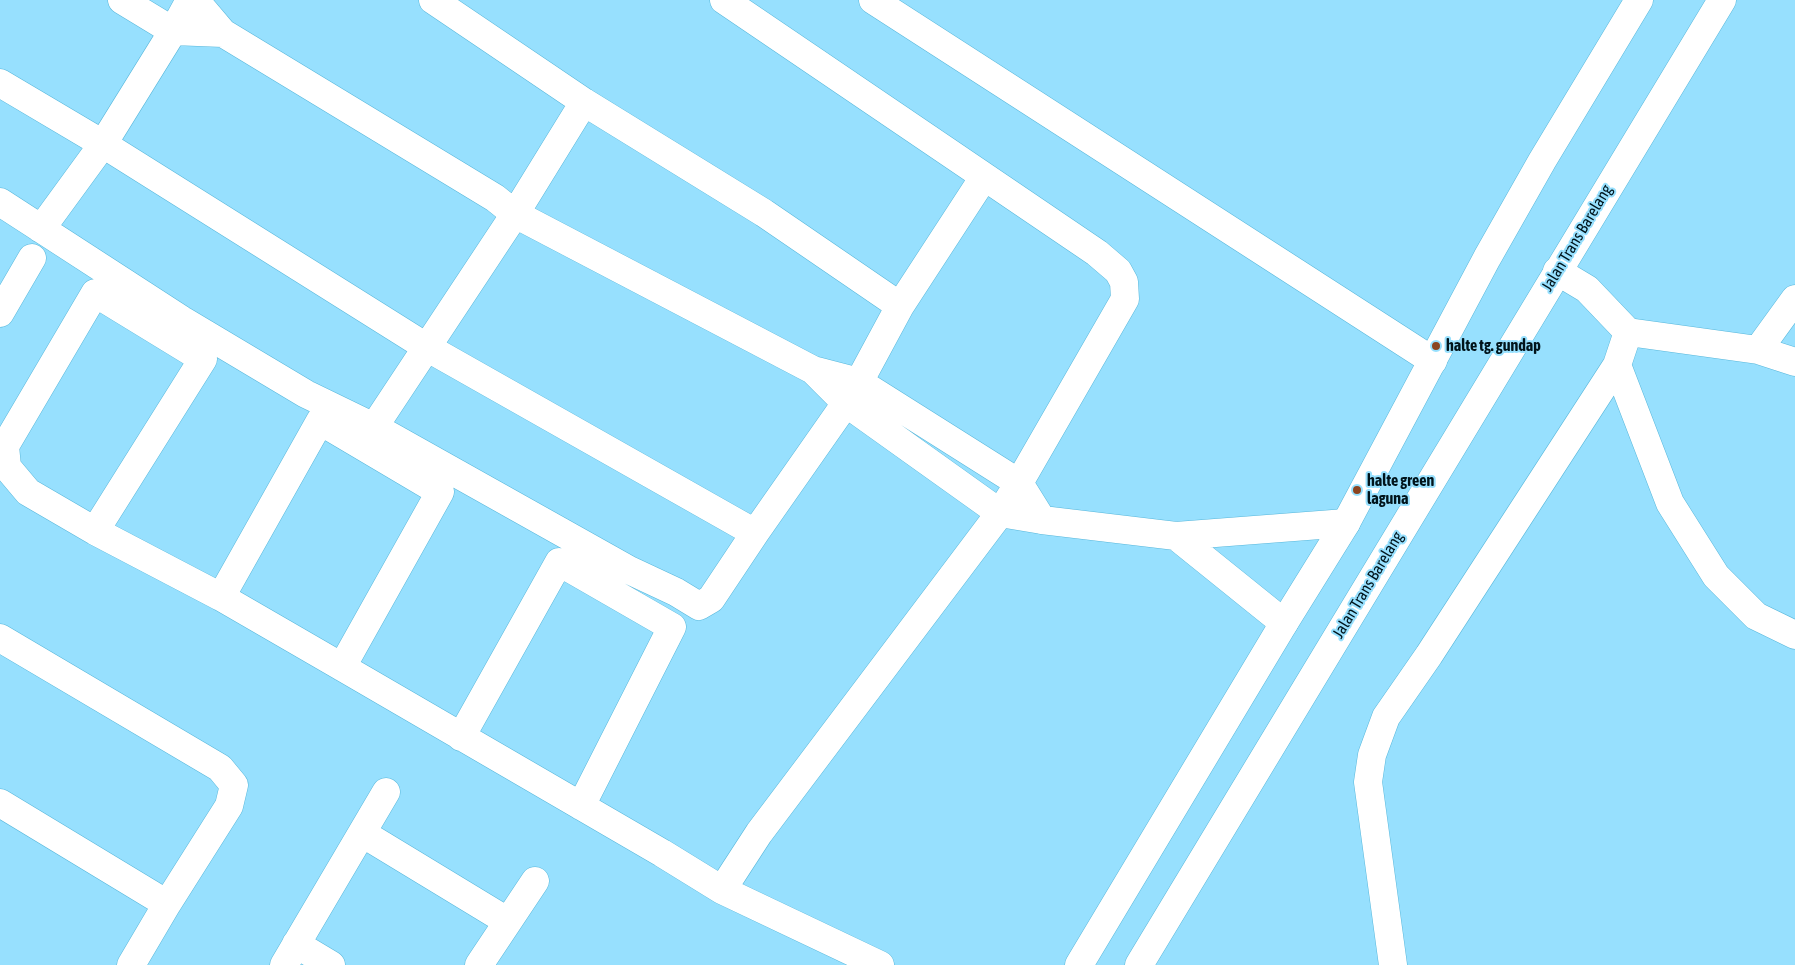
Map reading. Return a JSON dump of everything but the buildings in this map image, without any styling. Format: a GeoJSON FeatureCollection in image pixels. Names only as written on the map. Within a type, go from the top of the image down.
{"type":"FeatureCollection","features":[{"type":"Feature","properties":{"kind":"main road"},"geometry":{"type":"LineString","coordinates":[[122,0],[173,31],[223,34]]}},
{"type":"Feature","properties":{"kind":"main road"},"geometry":{"type":"LineString","coordinates":[[41,229],[103,144],[190,0]]}},
{"type":"Feature","properties":{"kind":"main road"},"geometry":{"type":"LineString","coordinates":[[195,0],[223,34],[495,198],[515,214],[813,370],[1019,483],[1042,520]]}},
{"type":"Feature","properties":{"kind":"main road"},"geometry":{"type":"LineString","coordinates":[[433,0],[584,102],[764,214],[900,306]]}},
{"type":"Feature","properties":{"kind":"main road"},"geometry":{"type":"LineString","coordinates":[[722,890],[765,825],[1000,513],[1125,299],[1124,282],[1118,271],[1097,253],[724,0]]}},
{"type":"Feature","properties":{"kind":"main road"},"geometry":{"type":"LineString","coordinates":[[873,0],[1434,361]]}},
{"type":"Feature","properties":{"kind":"main road"},"geometry":{"type":"LineString","coordinates":[[1079,965],[1346,523],[1434,361],[1487,258],[1542,161],[1639,0]]}},
{"type":"Feature","properties":{"kind":"main road","name":"Jalan Trans Barelang"},"geometry":{"type":"LineString","coordinates":[[1139,965],[1722,0]]}},
{"type":"Feature","properties":{"kind":"main road"},"geometry":{"type":"LineString","coordinates":[[0,83],[103,144],[428,348],[755,533]]}},
{"type":"Feature","properties":{"kind":"main road"},"geometry":{"type":"LineString","coordinates":[[374,427],[515,214],[584,102]]}},
{"type":"Feature","properties":{"kind":"main road"},"geometry":{"type":"LineString","coordinates":[[0,202],[182,320],[306,394],[374,427],[629,570],[676,592],[699,606],[711,599],[853,393],[900,306],[984,177]]}},
{"type":"Feature","properties":{"kind":"main road"},"geometry":{"type":"LineString","coordinates":[[0,313],[32,258]]}},
{"type":"Feature","properties":{"kind":"main road"},"geometry":{"type":"LineString","coordinates":[[1557,271],[1587,289],[1628,332],[1758,350],[1795,362]]}},
{"type":"Feature","properties":{"kind":"main road"},"geometry":{"type":"LineString","coordinates":[[95,531],[203,359],[95,293],[5,446],[7,467],[28,492],[95,531],[221,597],[662,852],[722,890],[880,965]]}},
{"type":"Feature","properties":{"kind":"main road"},"geometry":{"type":"LineString","coordinates":[[1758,350],[1795,299]]}},
{"type":"Feature","properties":{"kind":"main road"},"geometry":{"type":"LineString","coordinates":[[1393,965],[1368,782],[1372,755],[1386,717],[1618,365],[1628,332]]}},
{"type":"Feature","properties":{"kind":"main road"},"geometry":{"type":"LineString","coordinates":[[1618,365],[1670,503],[1716,576],[1756,616],[1795,635]]}},
{"type":"Feature","properties":{"kind":"main road"},"geometry":{"type":"LineString","coordinates":[[853,393],[1000,513],[1176,536],[1346,523]]}},
{"type":"Feature","properties":{"kind":"main road"},"geometry":{"type":"LineString","coordinates":[[221,597],[320,421],[440,492],[342,667]]}},
{"type":"Feature","properties":{"kind":"main road"},"geometry":{"type":"LineString","coordinates":[[1176,536],[1284,623]]}},
{"type":"Feature","properties":{"kind":"main road"},"geometry":{"type":"LineString","coordinates":[[461,737],[559,562],[664,622],[672,627],[581,806]]}},
{"type":"Feature","properties":{"kind":"main road"},"geometry":{"type":"LineString","coordinates":[[0,638],[220,768],[234,785],[229,806],[131,965]]}},
{"type":"Feature","properties":{"kind":"main road"},"geometry":{"type":"LineString","coordinates":[[331,965],[290,955],[386,792]]}},
{"type":"Feature","properties":{"kind":"main road"},"geometry":{"type":"LineString","coordinates":[[0,803],[167,904]]}},
{"type":"Feature","properties":{"kind":"main road"},"geometry":{"type":"LineString","coordinates":[[362,833],[507,921]]}},
{"type":"Feature","properties":{"kind":"main road"},"geometry":{"type":"LineString","coordinates":[[479,965],[535,881]]}},
{"type":"Feature","properties":{"kind":"place","name":"halte tg. gundap"},"geometry":{"type":"Point","coordinates":[1436,346]}},
{"type":"Feature","properties":{"kind":"place","name":"halte green laguna"},"geometry":{"type":"Point","coordinates":[1357,490]}}]}
